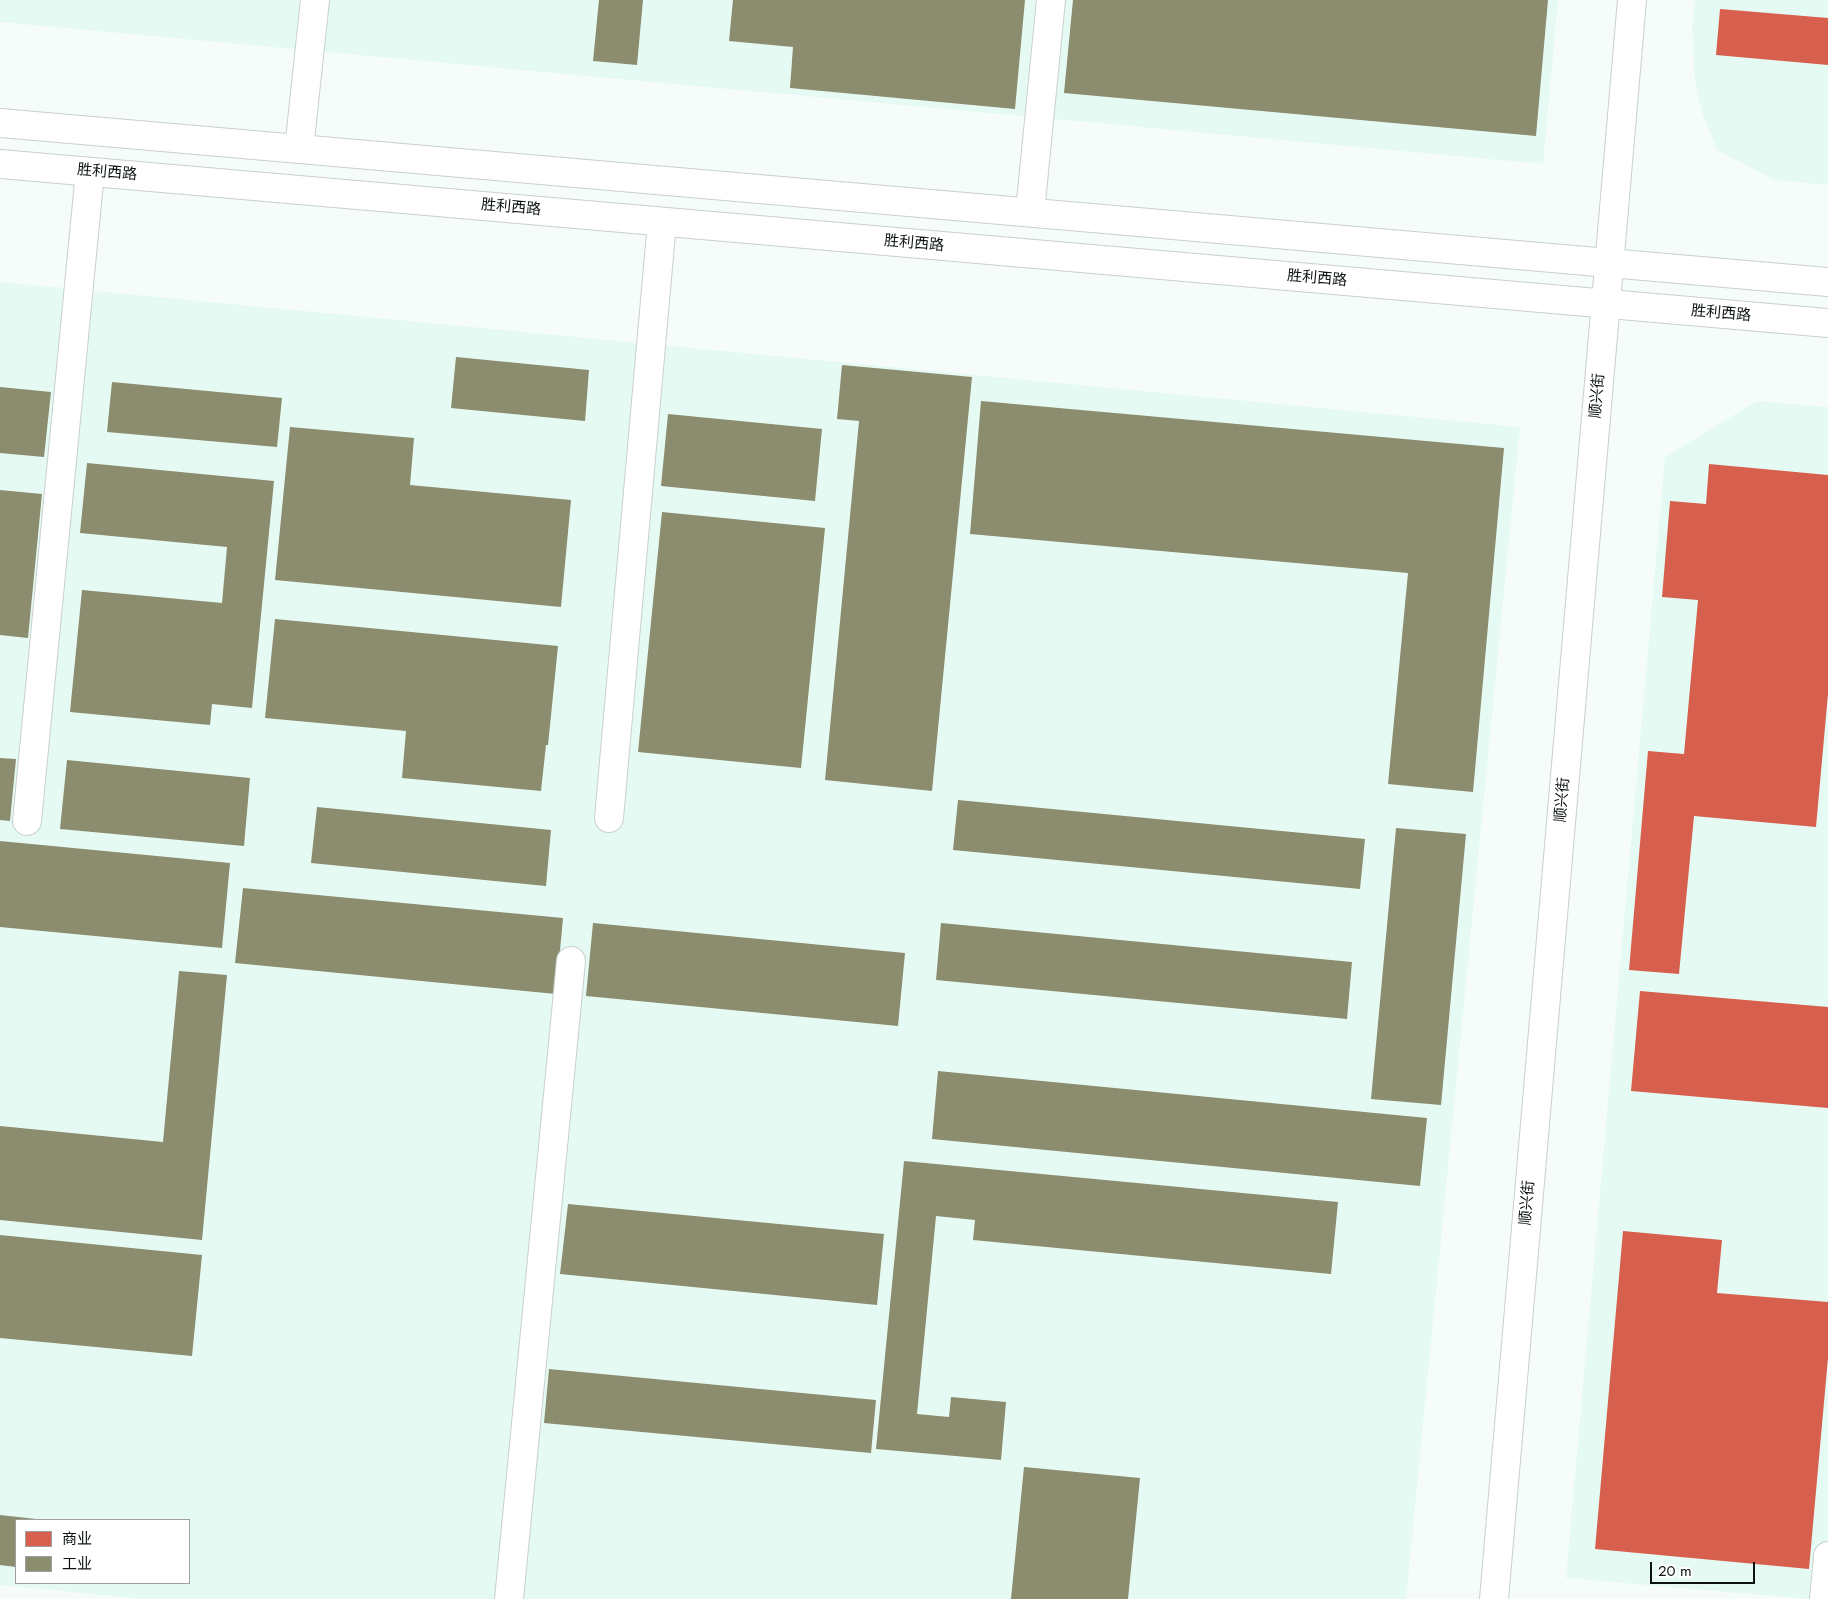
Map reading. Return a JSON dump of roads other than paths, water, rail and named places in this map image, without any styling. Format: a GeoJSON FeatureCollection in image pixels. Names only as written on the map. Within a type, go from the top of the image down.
{"type":"FeatureCollection","features":[{"type":"Feature","properties":{"kind":"main road"},"geometry":{"type":"LineString","coordinates":[[299,149],[315,0]]}},
{"type":"Feature","properties":{"kind":"main road"},"geometry":{"type":"LineString","coordinates":[[1030,212],[1051,0]]}},
{"type":"Feature","properties":{"kind":"main road","name":"顺兴街"},"geometry":{"type":"LineString","coordinates":[[1494,1599],[1632,0]]}},
{"type":"Feature","properties":{"kind":"main road"},"geometry":{"type":"LineString","coordinates":[[0,122],[1828,282]]}},
{"type":"Feature","properties":{"kind":"main road","name":"胜利西路"},"geometry":{"type":"LineString","coordinates":[[0,164],[1828,323]]}},
{"type":"Feature","properties":{"kind":"main road"},"geometry":{"type":"LineString","coordinates":[[28,821],[90,172]]}},
{"type":"Feature","properties":{"kind":"main road"},"geometry":{"type":"LineString","coordinates":[[609,818],[662,222]]}},
{"type":"Feature","properties":{"kind":"main road"},"geometry":{"type":"LineString","coordinates":[[510,1599],[571,961]]}},
{"type":"Feature","properties":{"kind":"main road"},"geometry":{"type":"LineString","coordinates":[[1824,1599],[1828,1556]]}}]}
